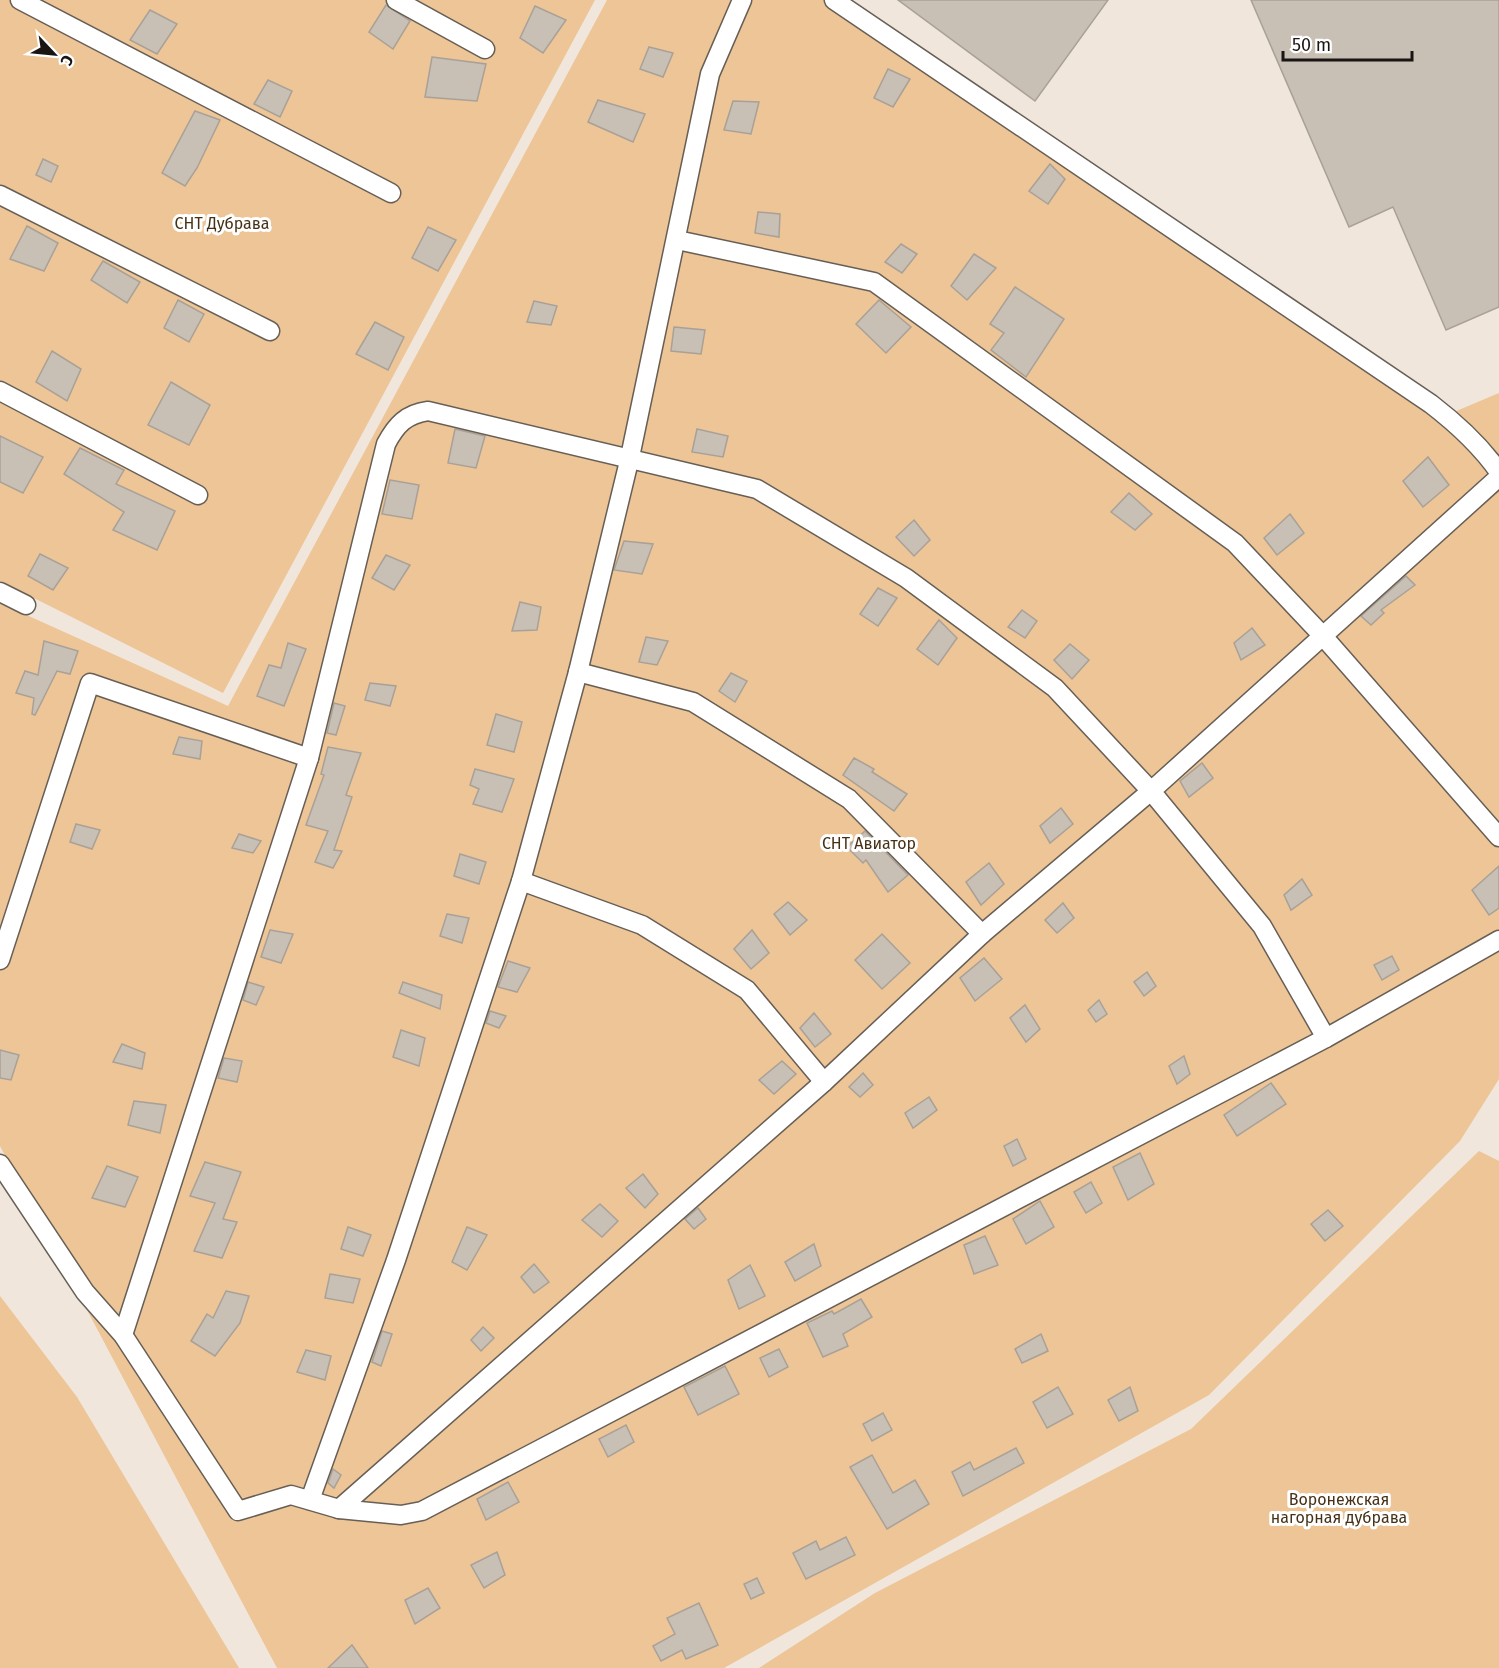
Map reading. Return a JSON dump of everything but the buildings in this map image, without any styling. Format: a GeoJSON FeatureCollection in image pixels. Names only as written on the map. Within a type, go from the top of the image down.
{"type":"FeatureCollection","features":[{"type":"Feature","properties":{"kind":"street"},"geometry":{"type":"LineString","coordinates":[[20,0],[391,193]]}},
{"type":"Feature","properties":{"kind":"street"},"geometry":{"type":"LineString","coordinates":[[396,0],[485,49]]}},
{"type":"Feature","properties":{"kind":"street"},"geometry":{"type":"LineString","coordinates":[[310,1500],[396,1260],[522,881],[578,672],[630,457],[710,74],[742,0]]}},
{"type":"Feature","properties":{"kind":"street"},"geometry":{"type":"LineString","coordinates":[[834,0],[1431,404],[1457,424],[1488,455],[1499,472]]}},
{"type":"Feature","properties":{"kind":"street"},"geometry":{"type":"LineString","coordinates":[[0,195],[270,331]]}},
{"type":"Feature","properties":{"kind":"street"},"geometry":{"type":"LineString","coordinates":[[677,240],[874,282],[1235,543],[1322,635],[1499,837]]}},
{"type":"Feature","properties":{"kind":"street"},"geometry":{"type":"LineString","coordinates":[[0,391],[198,495]]}},
{"type":"Feature","properties":{"kind":"street"},"geometry":{"type":"LineString","coordinates":[[123,1335],[309,758],[386,444],[393,430],[404,418],[413,413],[428,411],[630,457],[757,489],[906,578],[1055,688],[1151,791],[1262,926],[1326,1038]]}},
{"type":"Feature","properties":{"kind":"street"},"geometry":{"type":"LineString","coordinates":[[339,1509],[824,1082],[982,934],[1151,791],[1499,477]]}},
{"type":"Feature","properties":{"kind":"street"},"geometry":{"type":"LineString","coordinates":[[0,592],[26,605]]}},
{"type":"Feature","properties":{"kind":"street"},"geometry":{"type":"LineString","coordinates":[[578,672],[693,702],[849,799],[982,934]]}},
{"type":"Feature","properties":{"kind":"street"},"geometry":{"type":"LineString","coordinates":[[0,960],[90,683],[309,758]]}},
{"type":"Feature","properties":{"kind":"street"},"geometry":{"type":"LineString","coordinates":[[522,881],[642,925],[747,990],[824,1082]]}},
{"type":"Feature","properties":{"kind":"street"},"geometry":{"type":"LineString","coordinates":[[0,1164],[85,1292],[123,1335],[238,1511],[291,1495],[339,1509],[401,1515],[422,1511],[1326,1038],[1499,940]]}},
{"type":"Feature","properties":{"kind":"green space","name":"СНТ Дубрава"},"geometry":{"type":"Polygon","coordinates":[[[0,0],[595,0],[223,693],[0,581],[0,0]]]}},
{"type":"Feature","properties":{"kind":"green space","name":"СНТ Авиатор"},"geometry":{"type":"Polygon","coordinates":[[[607,0],[850,0],[1454,412],[1499,393],[1499,1079],[1460,1141],[1209,1395],[724,1668],[277,1668],[0,1146],[0,603],[228,706],[607,0]]]}},
{"type":"Feature","properties":{"kind":"green space","name":"Воронежская нагорная дубрава"},"geometry":{"type":"Polygon","coordinates":[[[1479,1151],[1499,1161],[1499,1668],[759,1668],[875,1593],[1191,1429],[1479,1151]]]}},
{"type":"Feature","properties":{"kind":"green space"},"geometry":{"type":"Polygon","coordinates":[[[0,1296],[77,1397],[239,1668],[0,1668],[0,1296]]]}}]}
